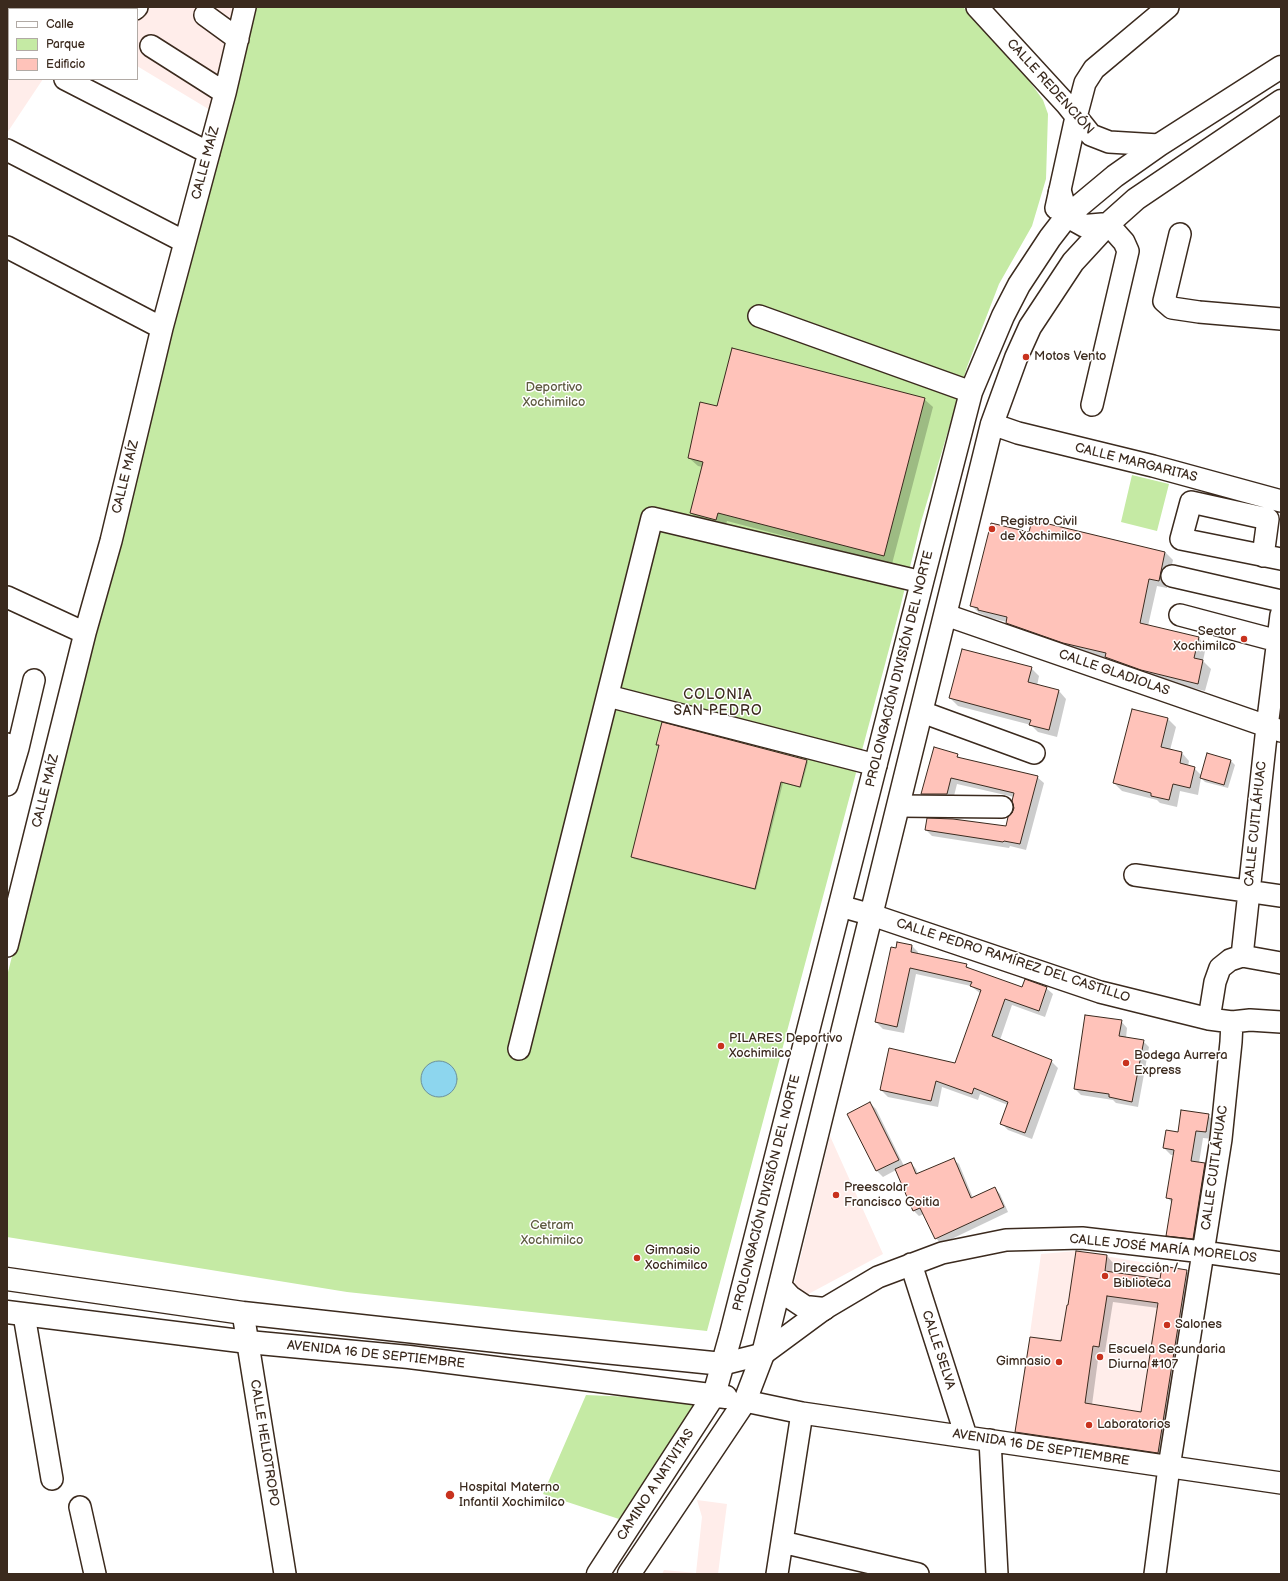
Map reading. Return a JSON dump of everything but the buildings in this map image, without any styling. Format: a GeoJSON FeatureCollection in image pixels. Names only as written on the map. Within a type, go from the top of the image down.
{"type":"FeatureCollection","features":[{"type":"Feature","properties":{"kind":"main road","name":"PROLONGACIÓN DIVISIÓN DEL NORTE"},"geometry":{"type":"LineString","coordinates":[[714,1395],[972,392],[1003,316],[1019,285],[1050,238],[1067,216],[1115,176],[1159,145],[1281,67]]}},
{"type":"Feature","properties":{"kind":"main road"},"geometry":{"type":"LineString","coordinates":[[745,1401],[763,1354],[992,424],[1016,358],[1030,327],[1073,262],[1108,224],[1136,200],[1281,101]]}},
{"type":"Feature","properties":{"kind":"main road"},"geometry":{"type":"LineString","coordinates":[[1060,192],[1067,216],[1085,226],[1108,224]]}},
{"type":"Feature","properties":{"kind":"main road"},"geometry":{"type":"LineString","coordinates":[[860,823],[893,830]]}},
{"type":"Feature","properties":{"kind":"main road","name":"AVENIDA 16 DE SEPTIEMBRE"},"geometry":{"type":"LineString","coordinates":[[7,1279],[243,1312],[413,1332],[723,1364]]}},
{"type":"Feature","properties":{"kind":"main road"},"geometry":{"type":"LineString","coordinates":[[780,1286],[790,1297],[805,1307],[824,1310]]}},
{"type":"Feature","properties":{"kind":"main road","name":"AVENIDA 16 DE SEPTIEMBRE"},"geometry":{"type":"LineString","coordinates":[[15,1314],[248,1342],[409,1357],[510,1369],[714,1395],[745,1401]]}},
{"type":"Feature","properties":{"kind":"main road"},"geometry":{"type":"LineString","coordinates":[[409,1357],[413,1332]]}},
{"type":"Feature","properties":{"kind":"main road"},"geometry":{"type":"LineString","coordinates":[[510,1369],[515,1343]]}},
{"type":"Feature","properties":{"kind":"main road","name":"CAMINO A NATIVITAS"},"geometry":{"type":"LineString","coordinates":[[598,1574],[714,1395]]}},
{"type":"Feature","properties":{"kind":"main road","name":"CAMINO A NATIVITAS"},"geometry":{"type":"LineString","coordinates":[[629,1574],[745,1401]]}},
{"type":"Feature","properties":{"kind":"main road"},"geometry":{"type":"LineString","coordinates":[[620,1542],[641,1556]]}},
{"type":"Feature","properties":{"kind":"street","name":"CALLE MAÍZ"},"geometry":{"type":"LineString","coordinates":[[7,946],[14,882],[111,541],[162,328],[226,93],[245,7]]}},
{"type":"Feature","properties":{"kind":"street","name":"CALLE REDENCIÓN"},"geometry":{"type":"LineString","coordinates":[[977,7],[1067,105],[1091,135],[1109,142],[1159,145]]}},
{"type":"Feature","properties":{"kind":"street"},"geometry":{"type":"LineString","coordinates":[[1050,238],[1076,117],[1085,83],[1094,69],[1168,7]]}},
{"type":"Feature","properties":{"kind":"street"},"geometry":{"type":"LineString","coordinates":[[7,13],[8,9]]}},
{"type":"Feature","properties":{"kind":"street"},"geometry":{"type":"LineString","coordinates":[[205,15],[238,39]]}},
{"type":"Feature","properties":{"kind":"street"},"geometry":{"type":"LineString","coordinates":[[150,46],[226,93]]}},
{"type":"Feature","properties":{"kind":"street"},"geometry":{"type":"LineString","coordinates":[[66,80],[209,153]]}},
{"type":"Feature","properties":{"kind":"street"},"geometry":{"type":"LineString","coordinates":[[7,150],[185,242]]}},
{"type":"Feature","properties":{"kind":"street"},"geometry":{"type":"LineString","coordinates":[[1092,405],[1128,251],[1124,242],[1108,224]]}},
{"type":"Feature","properties":{"kind":"street"},"geometry":{"type":"LineString","coordinates":[[1180,234],[1164,301],[1172,308],[1199,312],[1281,319]]}},
{"type":"Feature","properties":{"kind":"street"},"geometry":{"type":"LineString","coordinates":[[7,246],[162,328]]}},
{"type":"Feature","properties":{"kind":"street"},"geometry":{"type":"LineString","coordinates":[[758,316],[972,392]]}},
{"type":"Feature","properties":{"kind":"street","name":"CALLE MARGARITAS"},"geometry":{"type":"LineString","coordinates":[[992,424],[1018,433],[1153,466],[1281,501]]}},
{"type":"Feature","properties":{"kind":"street"},"geometry":{"type":"LineString","coordinates":[[519,1048],[652,518],[922,582]]}},
{"type":"Feature","properties":{"kind":"street"},"geometry":{"type":"LineString","coordinates":[[1172,576],[1281,600]]}},
{"type":"Feature","properties":{"kind":"street"},"geometry":{"type":"LineString","coordinates":[[7,597],[85,633]]}},
{"type":"Feature","properties":{"kind":"street","name":"CALLE GLADIOLAS"},"geometry":{"type":"LineString","coordinates":[[946,615],[1274,729]]}},
{"type":"Feature","properties":{"kind":"street"},"geometry":{"type":"LineString","coordinates":[[1180,615],[1278,641]]}},
{"type":"Feature","properties":{"kind":"street","name":"CALLE CUITLÁHUAC"},"geometry":{"type":"LineString","coordinates":[[1242,956],[1249,891],[1274,729],[1278,641],[1281,615]]}},
{"type":"Feature","properties":{"kind":"street"},"geometry":{"type":"LineString","coordinates":[[7,785],[12,746],[34,680]]}},
{"type":"Feature","properties":{"kind":"street"},"geometry":{"type":"LineString","coordinates":[[608,696],[876,765]]}},
{"type":"Feature","properties":{"kind":"street"},"geometry":{"type":"LineString","coordinates":[[922,712],[1034,754]]}},
{"type":"Feature","properties":{"kind":"street"},"geometry":{"type":"LineString","coordinates":[[899,806],[1002,807]]}},
{"type":"Feature","properties":{"kind":"street"},"geometry":{"type":"LineString","coordinates":[[1135,875],[1281,896]]}},
{"type":"Feature","properties":{"kind":"street","name":"CALLE PEDRO RAMÍREZ DEL CASTILLO"},"geometry":{"type":"LineString","coordinates":[[840,906],[872,915],[1100,992],[1209,1019],[1232,1022],[1250,1020],[1281,1022]]}},
{"type":"Feature","properties":{"kind":"street"},"geometry":{"type":"LineString","coordinates":[[1209,1019],[1215,982],[1220,968],[1230,960],[1242,956],[1281,963]]}},
{"type":"Feature","properties":{"kind":"street","name":"CALLE CUITLÁHUAC"},"geometry":{"type":"LineString","coordinates":[[1155,1574],[1169,1467],[1221,1139],[1232,1022]]}},
{"type":"Feature","properties":{"kind":"street","name":"CALLE JOSÉ MARÍA MORELOS"},"geometry":{"type":"LineString","coordinates":[[763,1354],[824,1310],[878,1277],[942,1253],[970,1246],[1006,1240],[1082,1238],[1281,1263]]}},
{"type":"Feature","properties":{"kind":"street","name":"CALLE SELVA"},"geometry":{"type":"LineString","coordinates":[[910,1264],[966,1436]]}},
{"type":"Feature","properties":{"kind":"street","name":"CALLE HELIOTROPO"},"geometry":{"type":"LineString","coordinates":[[243,1312],[285,1574]]}},
{"type":"Feature","properties":{"kind":"street"},"geometry":{"type":"LineString","coordinates":[[15,1314],[52,1479]]}},
{"type":"Feature","properties":{"kind":"street"},"geometry":{"type":"LineString","coordinates":[[723,1364],[763,1354]]}},
{"type":"Feature","properties":{"kind":"street","name":"AVENIDA 16 DE SEPTIEMBRE"},"geometry":{"type":"LineString","coordinates":[[745,1401],[802,1413],[1281,1483]]}},
{"type":"Feature","properties":{"kind":"street"},"geometry":{"type":"LineString","coordinates":[[777,1574],[802,1413]]}},
{"type":"Feature","properties":{"kind":"street"},"geometry":{"type":"LineString","coordinates":[[990,1440],[997,1574]]}},
{"type":"Feature","properties":{"kind":"street"},"geometry":{"type":"LineString","coordinates":[[80,1507],[95,1574]]}},
{"type":"Feature","properties":{"kind":"street"},"geometry":{"type":"LineString","coordinates":[[782,1542],[918,1574]]}},
{"type":"Feature","properties":{"kind":"shaded area"},"geometry":{"type":"Polygon","coordinates":[[[7,7],[235,7],[210,110],[138,67],[138,8],[8,8],[8,80],[42,80],[7,133],[7,7]]]}},
{"type":"Feature","properties":{"kind":"shaded area","name":"Preescolar Francisco Goitia"},"geometry":{"type":"Polygon","coordinates":[[[830,1136],[883,1254],[801,1298],[792,1293],[830,1136]]]}},
{"type":"Feature","properties":{"kind":"shaded area","name":"Escuela Secundaria Diurna #107"},"geometry":{"type":"Polygon","coordinates":[[[1076,1251],[1187,1270],[1158,1457],[1014,1434],[1024,1377],[1041,1254],[1076,1251]]]}},
{"type":"Feature","properties":{"kind":"shaded area"},"geometry":{"type":"Polygon","coordinates":[[[697,1500],[727,1504],[718,1574],[662,1574],[664,1570],[696,1573],[702,1517],[697,1500]]]}},
{"type":"Feature","properties":{"kind":"green space","name":"Deportivo Xochimilco"},"geometry":{"type":"Polygon","coordinates":[[[252,7],[963,7],[1025,75],[1043,100],[1048,114],[1046,179],[1032,226],[999,284],[967,367],[921,522],[900,608],[707,1331],[347,1292],[7,1237],[7,976],[252,7]]]}},
{"type":"Feature","properties":{"kind":"green space"},"geometry":{"type":"Polygon","coordinates":[[[1132,475],[1169,484],[1157,531],[1121,522],[1132,475]]]}},
{"type":"Feature","properties":{"kind":"green space"},"geometry":{"type":"Polygon","coordinates":[[[586,1395],[703,1400],[619,1519],[543,1494],[586,1395]]]}},
{"type":"Feature","properties":{"kind":"water"},"geometry":{"type":"Polygon","coordinates":[[[439,1061],[452,1066],[457,1079],[452,1092],[439,1097],[426,1092],[421,1079],[426,1066],[439,1061]]]}},
{"type":"Feature","properties":{"kind":"place","name":"Motos Vento"},"geometry":{"type":"Point","coordinates":[1026,357]}},
{"type":"Feature","properties":{"kind":"place","name":"Registro Civil de Xochimilco"},"geometry":{"type":"Point","coordinates":[992,529]}},
{"type":"Feature","properties":{"kind":"place","name":"Sector Xochimilco"},"geometry":{"type":"Point","coordinates":[1244,639]}},
{"type":"Feature","properties":{"kind":"place","name":"PILARES Deportivo Xochimilco"},"geometry":{"type":"Point","coordinates":[721,1046]}},
{"type":"Feature","properties":{"kind":"place","name":"Bodega Aurrera Express"},"geometry":{"type":"Point","coordinates":[1126,1063]}},
{"type":"Feature","properties":{"kind":"place","name":"Preescolar Francisco Goitia"},"geometry":{"type":"Point","coordinates":[836,1195]}},
{"type":"Feature","properties":{"kind":"place","name":"Gimnasio Xochimilco"},"geometry":{"type":"Point","coordinates":[637,1258]}},
{"type":"Feature","properties":{"kind":"place","name":"Dirección / Biblioteca"},"geometry":{"type":"Point","coordinates":[1105,1276]}},
{"type":"Feature","properties":{"kind":"place","name":"Salones"},"geometry":{"type":"Point","coordinates":[1167,1325]}},
{"type":"Feature","properties":{"kind":"place","name":"Escuela Secundaria Diurna #107"},"geometry":{"type":"Point","coordinates":[1100,1357]}},
{"type":"Feature","properties":{"kind":"place","name":"Gimnasio"},"geometry":{"type":"Point","coordinates":[1059,1362]}},
{"type":"Feature","properties":{"kind":"place","name":"Laboratorios"},"geometry":{"type":"Point","coordinates":[1089,1425]}},
{"type":"Feature","properties":{"kind":"place","name":"Hospital Materno Infantil Xochimilco"},"geometry":{"type":"Point","coordinates":[450,1495]}},
{"type":"Feature","properties":{"kind":"district","name":"COLONIA SAN PEDRO"},"geometry":{"type":"Point","coordinates":[718,704]}},
{"type":"Feature","properties":{"kind":"park label","name":"Cetram Xochimilco"},"geometry":{"type":"Point","coordinates":[552,1234]}}]}
